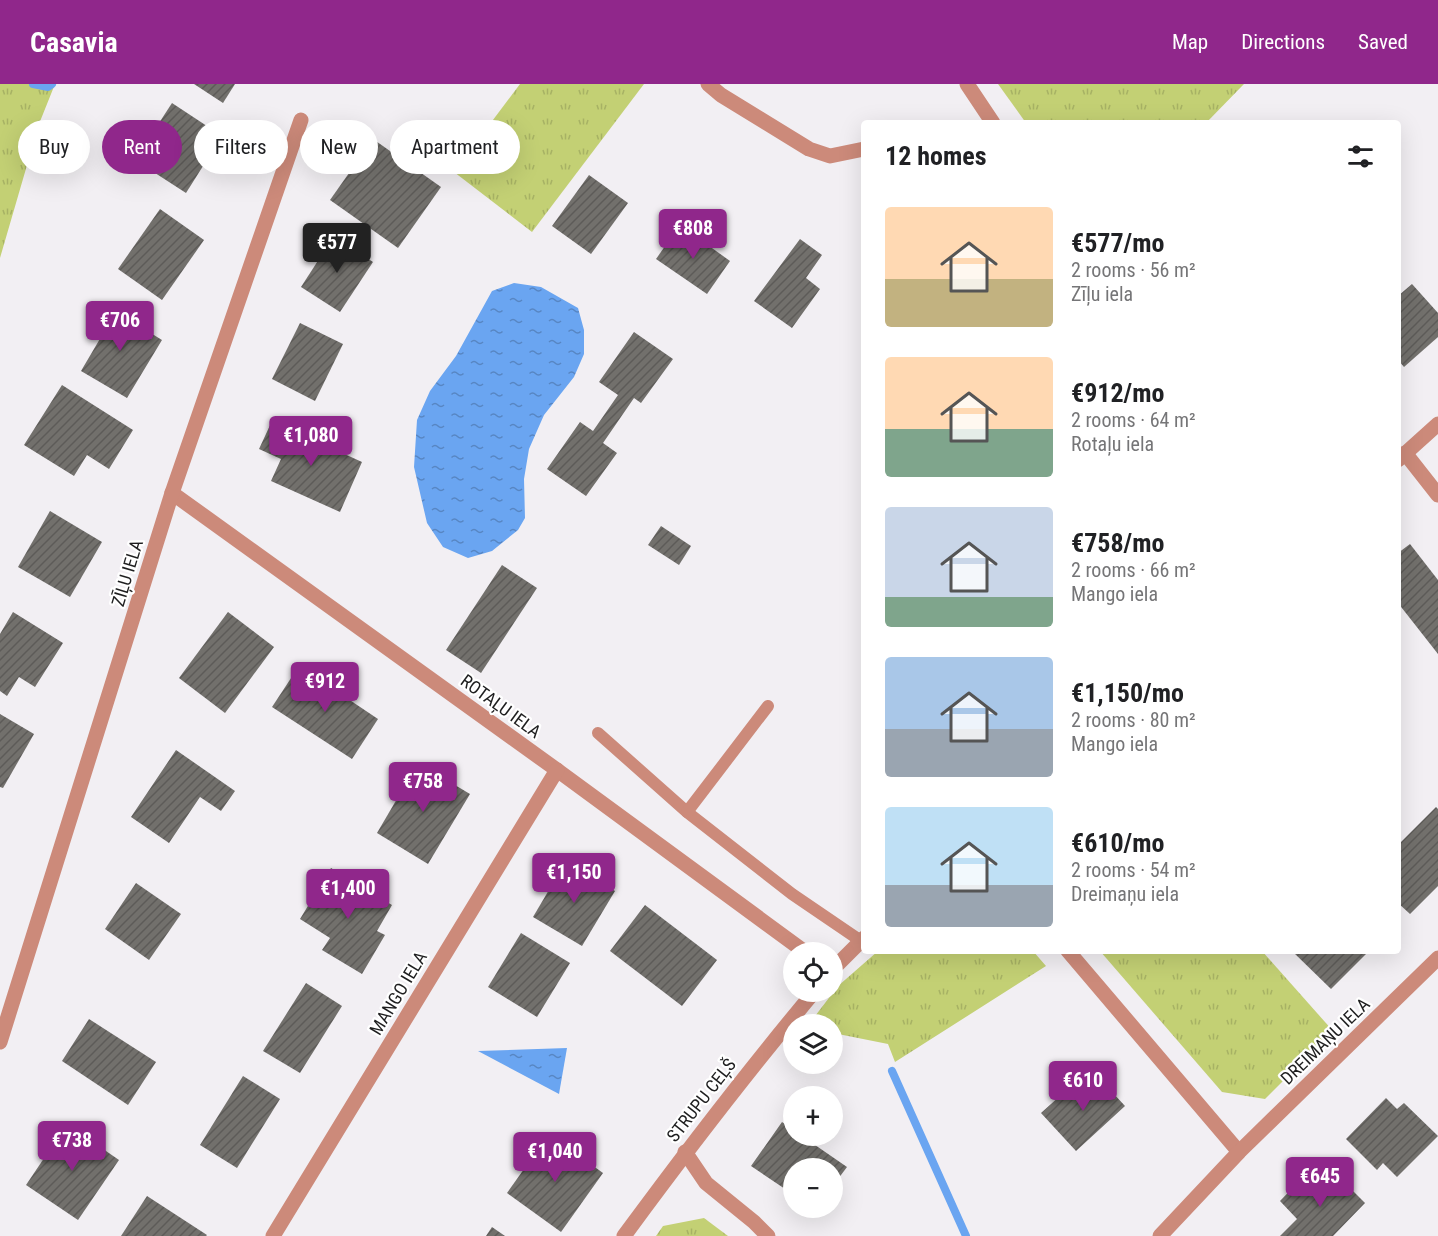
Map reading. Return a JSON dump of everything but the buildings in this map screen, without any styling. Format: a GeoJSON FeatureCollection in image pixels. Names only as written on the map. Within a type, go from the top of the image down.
{"type":"FeatureCollection","features":[{"type":"Feature","properties":{"kind":"street"},"geometry":{"type":"LineString","coordinates":[[708,84],[809,149],[830,156],[861,150]]}},
{"type":"Feature","properties":{"kind":"street"},"geometry":{"type":"LineString","coordinates":[[967,84],[991,120]]}},
{"type":"Feature","properties":{"kind":"street","name":"ZĪĻU IELA"},"geometry":{"type":"LineString","coordinates":[[0,1042],[172,493],[300,123]]}},
{"type":"Feature","properties":{"kind":"street"},"geometry":{"type":"LineString","coordinates":[[1438,424],[1402,457],[1438,495]]}},
{"type":"Feature","properties":{"kind":"street","name":"ROTAĻU IELA"},"geometry":{"type":"LineString","coordinates":[[172,493],[791,942]]}},
{"type":"Feature","properties":{"kind":"street","name":"MANGO IELA"},"geometry":{"type":"LineString","coordinates":[[273,1236],[557,770]]}},
{"type":"Feature","properties":{"kind":"street"},"geometry":{"type":"LineString","coordinates":[[843,959],[861,941]]}},
{"type":"Feature","properties":{"kind":"street"},"geometry":{"type":"LineString","coordinates":[[1071,954],[1239,1152]]}},
{"type":"Feature","properties":{"kind":"street","name":"DREIMAŅU IELA"},"geometry":{"type":"LineString","coordinates":[[1160,1236],[1239,1152],[1438,958]]}},
{"type":"Feature","properties":{"kind":"street","name":"STRUPU CEĻŠ"},"geometry":{"type":"LineString","coordinates":[[624,1236],[685,1152],[806,1002]]}},
{"type":"Feature","properties":{"kind":"street"},"geometry":{"type":"LineString","coordinates":[[685,1152],[706,1183],[768,1236]]}},
{"type":"Feature","properties":{"kind":"lane"},"geometry":{"type":"LineString","coordinates":[[687,812],[768,706]]}},
{"type":"Feature","properties":{"kind":"lane"},"geometry":{"type":"LineString","coordinates":[[598,733],[687,812],[792,894],[861,938]]}},
{"type":"Feature","properties":{"kind":"green space"},"geometry":{"type":"Polygon","coordinates":[[[0,84],[55,84],[41,120],[18,120],[18,174],[24,174],[0,258],[0,84]]]}},
{"type":"Feature","properties":{"kind":"green space"},"geometry":{"type":"Polygon","coordinates":[[[520,84],[644,84],[532,232],[457,174],[520,174],[520,120],[493,120],[520,84]]]}},
{"type":"Feature","properties":{"kind":"green space"},"geometry":{"type":"Polygon","coordinates":[[[998,84],[1244,84],[1209,120],[1024,120],[998,84]]]}},
{"type":"Feature","properties":{"kind":"green space"},"geometry":{"type":"Polygon","coordinates":[[[875,954],[1036,954],[1046,966],[895,1062],[888,1044],[843,1035],[843,1014],[817,1014],[826,1002],[843,1002],[843,982],[875,954]]]}},
{"type":"Feature","properties":{"kind":"green space"},"geometry":{"type":"Polygon","coordinates":[[[1103,954],[1265,954],[1333,1031],[1265,1099],[1222,1092],[1103,954]]]}},
{"type":"Feature","properties":{"kind":"green space"},"geometry":{"type":"Polygon","coordinates":[[[704,1218],[728,1236],[656,1236],[663,1226],[704,1218]]]}},
{"type":"Feature","properties":{"kind":"water"},"geometry":{"type":"Polygon","coordinates":[[[514,283],[541,287],[578,308],[584,330],[584,354],[574,377],[544,415],[529,449],[524,479],[525,518],[518,530],[492,551],[468,558],[443,547],[427,523],[414,467],[417,420],[430,391],[456,356],[492,291],[514,283]]]}},
{"type":"Feature","properties":{"kind":"water"},"geometry":{"type":"Polygon","coordinates":[[[567,1048],[559,1094],[478,1051],[567,1048]]]}},
{"type":"Feature","properties":{"kind":"waterway"},"geometry":{"type":"LineString","coordinates":[[33,84],[48,87],[52,84]]}},
{"type":"Feature","properties":{"kind":"waterway"},"geometry":{"type":"LineString","coordinates":[[892,1071],[966,1236]]}}]}
